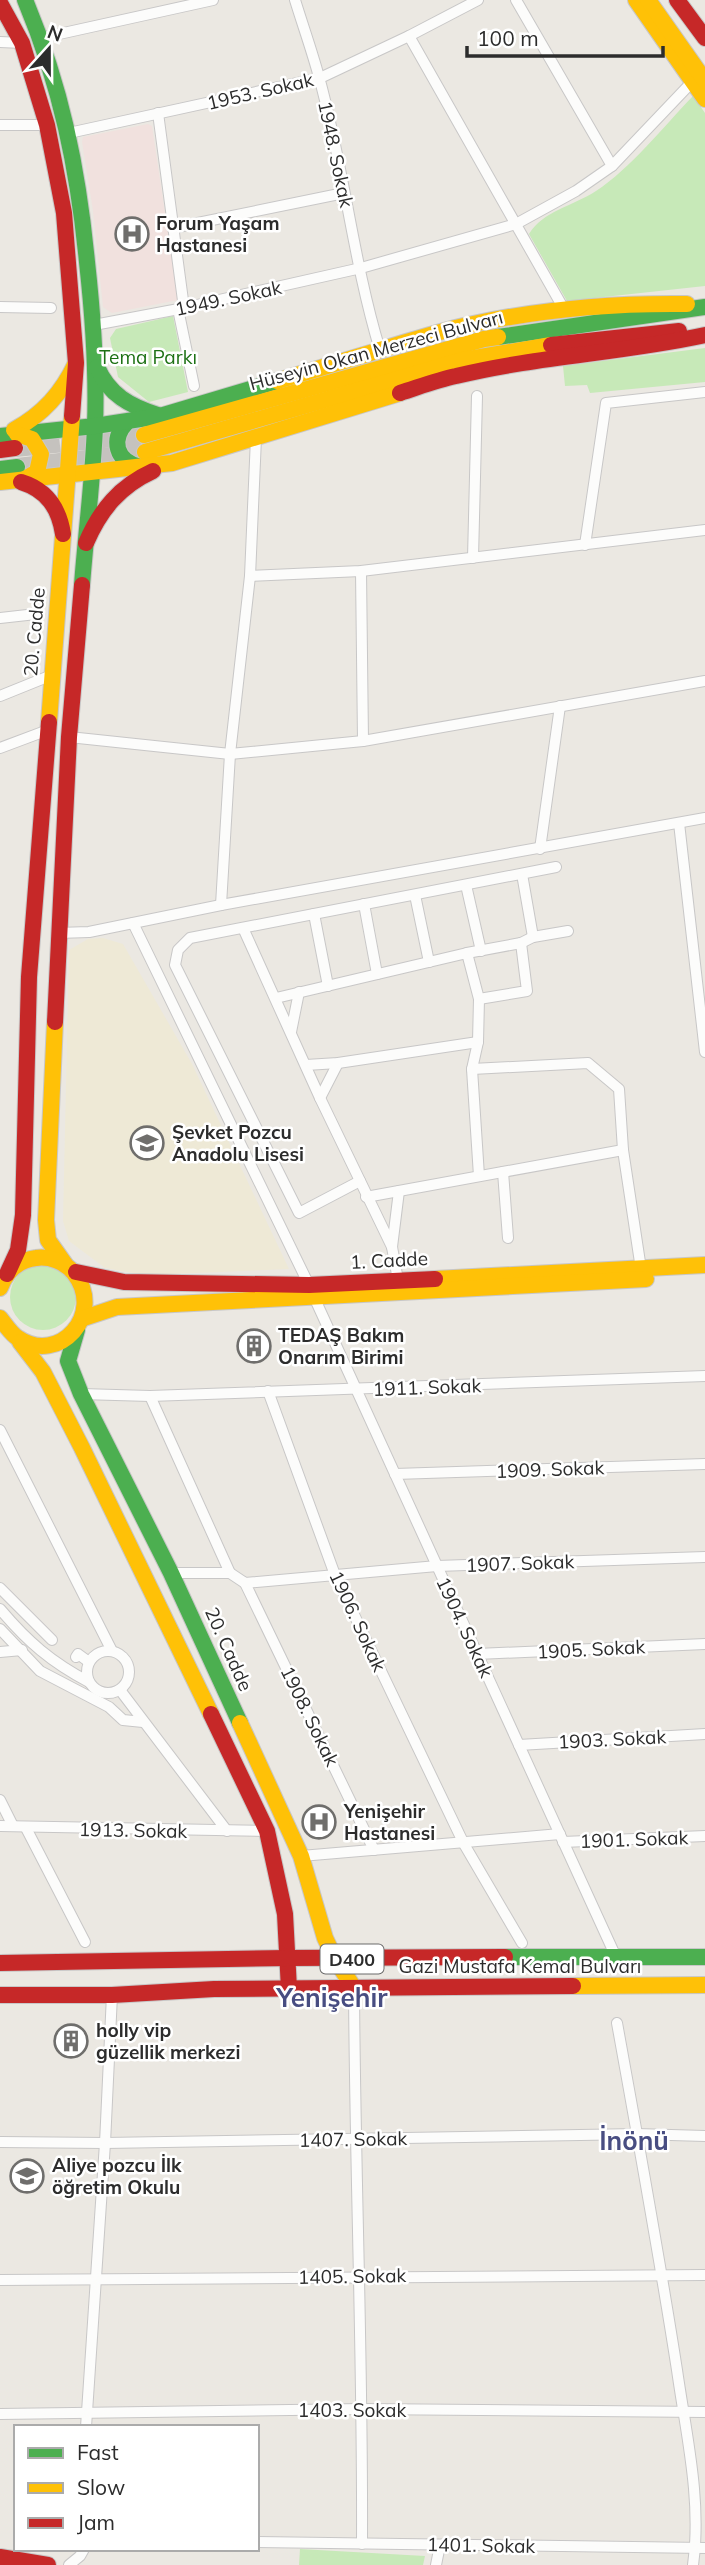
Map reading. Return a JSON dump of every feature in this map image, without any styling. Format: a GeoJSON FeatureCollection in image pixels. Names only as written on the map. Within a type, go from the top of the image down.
{"type":"FeatureCollection","features":[{"type":"Feature","properties":{"kind":"main road"},"geometry":{"type":"LineString","coordinates":[[25,0],[41,38],[69,133],[81,202],[94,325],[95,426],[69,737],[46,1220],[48,1240],[70,1268]]}},
{"type":"Feature","properties":{"kind":"main road"},"geometry":{"type":"LineString","coordinates":[[636,0],[699,81]]}},
{"type":"Feature","properties":{"kind":"main road"},"geometry":{"type":"LineString","coordinates":[[648,0],[699,81],[705,99]]}},
{"type":"Feature","properties":{"kind":"main road"},"geometry":{"type":"LineString","coordinates":[[662,0],[705,63]]}},
{"type":"Feature","properties":{"kind":"main road"},"geometry":{"type":"LineString","coordinates":[[677,0],[705,38]]}},
{"type":"Feature","properties":{"kind":"main road","name":"20. Cadde"},"geometry":{"type":"LineString","coordinates":[[0,3],[22,43],[47,125],[64,213],[76,363],[29,977],[23,1215],[18,1250],[3,1280]]}},
{"type":"Feature","properties":{"kind":"main road"},"geometry":{"type":"LineString","coordinates":[[6,441],[71,428],[160,416],[473,325],[565,311],[652,303],[705,306]]}},
{"type":"Feature","properties":{"kind":"main road","name":"Hüseyin Okan Merzeci Bulvarı"},"geometry":{"type":"LineString","coordinates":[[144,435],[484,339],[705,306]]}},
{"type":"Feature","properties":{"kind":"main road","name":"Hüseyin Okan Merzeci Bulvarı"},"geometry":{"type":"LineString","coordinates":[[143,460],[463,360],[542,346],[705,328]]}},
{"type":"Feature","properties":{"kind":"main road"},"geometry":{"type":"LineString","coordinates":[[86,543],[103,510],[121,491],[144,475],[172,463],[456,376],[533,362],[649,347],[705,335]]}},
{"type":"Feature","properties":{"kind":"main road"},"geometry":{"type":"LineString","coordinates":[[94,359],[103,381],[119,399],[138,410],[160,416]]}},
{"type":"Feature","properties":{"kind":"main road"},"geometry":{"type":"LineString","coordinates":[[6,441],[51,404],[66,385],[76,363]]}},
{"type":"Feature","properties":{"kind":"main road"},"geometry":{"type":"LineString","coordinates":[[127,422],[118,432],[117,451],[124,461],[172,463]]}},
{"type":"Feature","properties":{"kind":"main road"},"geometry":{"type":"LineString","coordinates":[[2,477],[37,472],[41,454],[32,439],[6,441]]}},
{"type":"Feature","properties":{"kind":"main road"},"geometry":{"type":"LineString","coordinates":[[21,473],[68,476],[143,460]]}},
{"type":"Feature","properties":{"kind":"main road"},"geometry":{"type":"LineString","coordinates":[[2,477],[27,484],[45,494],[57,508],[63,534]]}},
{"type":"Feature","properties":{"kind":"main road","name":"1. Cadde"},"geometry":{"type":"LineString","coordinates":[[3,1280],[13,1267],[32,1258],[49,1258],[70,1268],[124,1282],[312,1291],[398,1280],[705,1265]]}},
{"type":"Feature","properties":{"kind":"main road","name":"20. Cadde"},"geometry":{"type":"LineString","coordinates":[[70,1268],[84,1287],[87,1302],[68,1360],[81,1395],[171,1573],[300,1856],[321,1925],[335,1959],[354,1988]]}},
{"type":"Feature","properties":{"kind":"main road","name":"1. Cadde"},"geometry":{"type":"LineString","coordinates":[[10,1334],[36,1347],[50,1346],[65,1340],[80,1324],[117,1307],[312,1291],[705,1275]]}},
{"type":"Feature","properties":{"kind":"main road"},"geometry":{"type":"LineString","coordinates":[[0,1318],[10,1334],[43,1372],[267,1831],[285,1914],[289,1989]]}},
{"type":"Feature","properties":{"kind":"main road","name":"Gazi Mustafa Kemal Bulvarı"},"geometry":{"type":"LineString","coordinates":[[0,1963],[288,1958],[705,1957]]}},
{"type":"Feature","properties":{"kind":"main road","name":"Gazi Mustafa Kemal Bulvarı"},"geometry":{"type":"LineString","coordinates":[[0,1995],[112,1995],[214,1989],[705,1985]]}},
{"type":"Feature","properties":{"kind":"main road"},"geometry":{"type":"LineString","coordinates":[[0,2557],[48,2565]]}},
{"type":"Feature","properties":{"kind":"street"},"geometry":{"type":"LineString","coordinates":[[41,38],[212,0]]}},
{"type":"Feature","properties":{"kind":"street","name":"1953. Sokak"},"geometry":{"type":"LineString","coordinates":[[69,133],[320,78],[478,0]]}},
{"type":"Feature","properties":{"kind":"street"},"geometry":{"type":"LineString","coordinates":[[516,0],[612,166]]}},
{"type":"Feature","properties":{"kind":"street","name":"1948. Sokak"},"geometry":{"type":"LineString","coordinates":[[298,1],[320,78],[369,313],[380,350]]}},
{"type":"Feature","properties":{"kind":"street"},"geometry":{"type":"LineString","coordinates":[[409,36],[565,311]]}},
{"type":"Feature","properties":{"kind":"street"},"geometry":{"type":"LineString","coordinates":[[0,42],[22,43]]}},
{"type":"Feature","properties":{"kind":"street","name":"1949. Sokak"},"geometry":{"type":"LineString","coordinates":[[94,325],[181,309],[361,268],[516,224],[576,191],[612,166],[699,81]]}},
{"type":"Feature","properties":{"kind":"street"},"geometry":{"type":"LineString","coordinates":[[158,113],[181,309],[194,386]]}},
{"type":"Feature","properties":{"kind":"street"},"geometry":{"type":"LineString","coordinates":[[0,125],[47,125]]}},
{"type":"Feature","properties":{"kind":"street"},"geometry":{"type":"LineString","coordinates":[[173,229],[344,194]]}},
{"type":"Feature","properties":{"kind":"street"},"geometry":{"type":"LineString","coordinates":[[0,307],[51,308]]}},
{"type":"Feature","properties":{"kind":"street"},"geometry":{"type":"LineString","coordinates":[[585,545],[606,403],[705,392]]}},
{"type":"Feature","properties":{"kind":"street"},"geometry":{"type":"LineString","coordinates":[[473,558],[477,396]]}},
{"type":"Feature","properties":{"kind":"street"},"geometry":{"type":"LineString","coordinates":[[221,905],[230,754],[250,576],[256,438]]}},
{"type":"Feature","properties":{"kind":"street"},"geometry":{"type":"LineString","coordinates":[[250,576],[361,571],[705,530]]}},
{"type":"Feature","properties":{"kind":"street"},"geometry":{"type":"LineString","coordinates":[[361,571],[363,741]]}},
{"type":"Feature","properties":{"kind":"street"},"geometry":{"type":"LineString","coordinates":[[0,618],[36,614]]}},
{"type":"Feature","properties":{"kind":"street"},"geometry":{"type":"LineString","coordinates":[[0,696],[52,675]]}},
{"type":"Feature","properties":{"kind":"street"},"geometry":{"type":"LineString","coordinates":[[69,737],[230,754],[363,741],[705,681]]}},
{"type":"Feature","properties":{"kind":"street"},"geometry":{"type":"LineString","coordinates":[[540,849],[560,706]]}},
{"type":"Feature","properties":{"kind":"street"},"geometry":{"type":"LineString","coordinates":[[0,748],[48,730]]}},
{"type":"Feature","properties":{"kind":"street"},"geometry":{"type":"LineString","coordinates":[[58,933],[89,932],[221,905],[705,818]]}},
{"type":"Feature","properties":{"kind":"street"},"geometry":{"type":"LineString","coordinates":[[680,822],[701,962],[705,1052]]}},
{"type":"Feature","properties":{"kind":"street"},"geometry":{"type":"LineString","coordinates":[[360,1181],[299,1213],[175,965],[178,950],[190,938],[556,867]]}},
{"type":"Feature","properties":{"kind":"street"},"geometry":{"type":"LineString","coordinates":[[522,874],[533,937]]}},
{"type":"Feature","properties":{"kind":"street"},"geometry":{"type":"LineString","coordinates":[[466,885],[481,951]]}},
{"type":"Feature","properties":{"kind":"street"},"geometry":{"type":"LineString","coordinates":[[415,895],[429,962]]}},
{"type":"Feature","properties":{"kind":"street"},"geometry":{"type":"LineString","coordinates":[[364,905],[377,974]]}},
{"type":"Feature","properties":{"kind":"street"},"geometry":{"type":"LineString","coordinates":[[314,914],[328,986]]}},
{"type":"Feature","properties":{"kind":"street","name":"1904. Sokak"},"geometry":{"type":"LineString","coordinates":[[134,923],[312,1291],[616,1957]]}},
{"type":"Feature","properties":{"kind":"street"},"geometry":{"type":"LineString","coordinates":[[243,928],[366,1197],[392,1247],[398,1280]]}},
{"type":"Feature","properties":{"kind":"street"},"geometry":{"type":"LineString","coordinates":[[276,998],[568,931]]}},
{"type":"Feature","properties":{"kind":"street"},"geometry":{"type":"LineString","coordinates":[[480,999],[527,991],[521,943]]}},
{"type":"Feature","properties":{"kind":"street"},"geometry":{"type":"LineString","coordinates":[[467,953],[480,999],[478,1042],[472,1069],[479,1176]]}},
{"type":"Feature","properties":{"kind":"street"},"geometry":{"type":"LineString","coordinates":[[291,1032],[299,992]]}},
{"type":"Feature","properties":{"kind":"street"},"geometry":{"type":"LineString","coordinates":[[306,1065],[338,1063],[478,1042]]}},
{"type":"Feature","properties":{"kind":"street"},"geometry":{"type":"LineString","coordinates":[[320,1098],[338,1063]]}},
{"type":"Feature","properties":{"kind":"street"},"geometry":{"type":"LineString","coordinates":[[472,1069],[589,1063],[619,1089],[623,1150],[641,1269]]}},
{"type":"Feature","properties":{"kind":"street"},"geometry":{"type":"LineString","coordinates":[[366,1197],[623,1150]]}},
{"type":"Feature","properties":{"kind":"street"},"geometry":{"type":"LineString","coordinates":[[503,1172],[508,1237]]}},
{"type":"Feature","properties":{"kind":"street"},"geometry":{"type":"LineString","coordinates":[[392,1247],[399,1191]]}},
{"type":"Feature","properties":{"kind":"street","name":"1911. Sokak"},"geometry":{"type":"LineString","coordinates":[[81,1395],[149,1396],[705,1376]]}},
{"type":"Feature","properties":{"kind":"street","name":"1906. Sokak"},"geometry":{"type":"LineString","coordinates":[[268,1391],[335,1576],[464,1844],[522,1943]]}},
{"type":"Feature","properties":{"kind":"street"},"geometry":{"type":"LineString","coordinates":[[149,1396],[230,1573],[245,1583]]}},
{"type":"Feature","properties":{"kind":"street"},"geometry":{"type":"LineString","coordinates":[[0,1430],[112,1651]]}},
{"type":"Feature","properties":{"kind":"street","name":"1909. Sokak"},"geometry":{"type":"LineString","coordinates":[[395,1474],[705,1464]]}},
{"type":"Feature","properties":{"kind":"street","name":"1907. Sokak"},"geometry":{"type":"LineString","coordinates":[[245,1583],[437,1566],[705,1557]]}},
{"type":"Feature","properties":{"kind":"street"},"geometry":{"type":"LineString","coordinates":[[171,1573],[230,1573]]}},
{"type":"Feature","properties":{"kind":"street","name":"1908. Sokak"},"geometry":{"type":"LineString","coordinates":[[245,1583],[374,1850]]}},
{"type":"Feature","properties":{"kind":"street"},"geometry":{"type":"LineString","coordinates":[[0,1588],[52,1640]]}},
{"type":"Feature","properties":{"kind":"street"},"geometry":{"type":"LineString","coordinates":[[0,1609],[36,1648],[66,1670],[106,1693],[120,1690],[125,1685],[129,1671],[124,1657],[112,1651],[98,1653],[89,1662],[89,1682]]}},
{"type":"Feature","properties":{"kind":"street"},"geometry":{"type":"LineString","coordinates":[[0,1629],[40,1671],[109,1707],[123,1720],[143,1722]]}},
{"type":"Feature","properties":{"kind":"street","name":"1905. Sokak"},"geometry":{"type":"LineString","coordinates":[[477,1654],[705,1644]]}},
{"type":"Feature","properties":{"kind":"street"},"geometry":{"type":"LineString","coordinates":[[0,1652],[36,1648]]}},
{"type":"Feature","properties":{"kind":"street"},"geometry":{"type":"LineString","coordinates":[[76,1657],[78,1654],[89,1662]]}},
{"type":"Feature","properties":{"kind":"street"},"geometry":{"type":"LineString","coordinates":[[120,1690],[227,1831]]}},
{"type":"Feature","properties":{"kind":"street","name":"1903. Sokak"},"geometry":{"type":"LineString","coordinates":[[519,1745],[705,1734]]}},
{"type":"Feature","properties":{"kind":"street"},"geometry":{"type":"LineString","coordinates":[[0,1800],[13,1826]]}},
{"type":"Feature","properties":{"kind":"street","name":"1913. Sokak"},"geometry":{"type":"LineString","coordinates":[[0,1826],[267,1831]]}},
{"type":"Feature","properties":{"kind":"street"},"geometry":{"type":"LineString","coordinates":[[26,1828],[85,1942]]}},
{"type":"Feature","properties":{"kind":"street","name":"1901. Sokak"},"geometry":{"type":"LineString","coordinates":[[300,1856],[562,1838],[705,1836]]}},
{"type":"Feature","properties":{"kind":"street"},"geometry":{"type":"LineString","coordinates":[[354,1988],[355,2138],[363,2409],[362,2543]]}},
{"type":"Feature","properties":{"kind":"street"},"geometry":{"type":"LineString","coordinates":[[86,2425],[112,1995]]}},
{"type":"Feature","properties":{"kind":"street"},"geometry":{"type":"LineString","coordinates":[[617,2023],[662,2275],[694,2477],[700,2548],[693,2565]]}},
{"type":"Feature","properties":{"kind":"street","name":"1407. Sokak"},"geometry":{"type":"LineString","coordinates":[[0,2142],[105,2143],[637,2134],[705,2136]]}},
{"type":"Feature","properties":{"kind":"street","name":"1405. Sokak"},"geometry":{"type":"LineString","coordinates":[[0,2280],[705,2275]]}},
{"type":"Feature","properties":{"kind":"street","name":"1403. Sokak"},"geometry":{"type":"LineString","coordinates":[[0,2414],[363,2409],[705,2412]]}},
{"type":"Feature","properties":{"kind":"street","name":"1401. Sokak"},"geometry":{"type":"LineString","coordinates":[[259,2542],[700,2548]]}},
{"type":"Feature","properties":{"kind":"street"},"geometry":{"type":"LineString","coordinates":[[436,2565],[440,2545]]}},
{"type":"Feature","properties":{"kind":"street"},"geometry":{"type":"LineString","coordinates":[[69,2565],[83,2551]]}},
{"type":"Feature","properties":{"kind":"shaded area","name":"Forum Yaşam Hastanesi"},"geometry":{"type":"Polygon","coordinates":[[[148,124],[152,126],[178,300],[112,313],[103,307],[93,211],[82,142],[83,137],[148,124]]]}},
{"type":"Feature","properties":{"kind":"shaded area","name":"Şevket Pozcu Anadolu Lisesi"},"geometry":{"type":"Polygon","coordinates":[[[103,938],[123,944],[192,1064],[289,1269],[145,1275],[105,1268],[69,1241],[63,1221],[69,950],[88,939],[103,938]]]}},
{"type":"Feature","properties":{"kind":"green space"},"geometry":{"type":"Polygon","coordinates":[[[693,96],[705,113],[705,286],[567,301],[529,234],[550,214],[609,182],[693,96]]]}},
{"type":"Feature","properties":{"kind":"green space","name":"Tema Parkı"},"geometry":{"type":"Polygon","coordinates":[[[173,316],[188,392],[149,402],[118,377],[110,338],[116,329],[173,316]]]}},
{"type":"Feature","properties":{"kind":"green space"},"geometry":{"type":"Polygon","coordinates":[[[705,348],[705,382],[590,393],[587,385],[565,386],[563,366],[705,348]]]}},
{"type":"Feature","properties":{"kind":"green space"},"geometry":{"type":"Polygon","coordinates":[[[43,1264],[56,1267],[66,1274],[73,1284],[76,1297],[73,1310],[66,1320],[56,1327],[43,1330],[30,1327],[20,1320],[13,1310],[10,1297],[13,1284],[20,1274],[30,1267],[43,1264]]]}},
{"type":"Feature","properties":{"kind":"green space"},"geometry":{"type":"Polygon","coordinates":[[[300,2549],[425,2556],[423,2565],[299,2565],[300,2549]]]}},
{"type":"Feature","properties":{"kind":"tunnel"},"geometry":{"type":"LineString","coordinates":[[15,448],[144,435]]}},
{"type":"Feature","properties":{"kind":"tunnel"},"geometry":{"type":"LineString","coordinates":[[17,467],[145,452]]}},
{"type":"Feature","properties":{"kind":"traffic: fast"},"geometry":{"type":"LineString","coordinates":[[25,0],[49,64],[73,161],[93,323],[95,426],[82,585]]}},
{"type":"Feature","properties":{"kind":"traffic: fast"},"geometry":{"type":"LineString","coordinates":[[498,337],[705,307]]}},
{"type":"Feature","properties":{"kind":"traffic: fast"},"geometry":{"type":"LineString","coordinates":[[97,367],[114,392],[138,408],[158,415]]}},
{"type":"Feature","properties":{"kind":"traffic: fast"},"geometry":{"type":"LineString","coordinates":[[0,436],[160,416],[277,381]]}},
{"type":"Feature","properties":{"kind":"traffic: fast"},"geometry":{"type":"LineString","coordinates":[[127,422],[118,436],[118,449],[125,460],[140,467]]}},
{"type":"Feature","properties":{"kind":"traffic: fast"},"geometry":{"type":"LineString","coordinates":[[0,469],[17,467]]}},
{"type":"Feature","properties":{"kind":"traffic: fast"},"geometry":{"type":"LineString","coordinates":[[77,1330],[68,1361],[81,1394],[171,1573],[240,1723]]}},
{"type":"Feature","properties":{"kind":"traffic: fast"},"geometry":{"type":"LineString","coordinates":[[505,1957],[705,1957]]}},
{"type":"Feature","properties":{"kind":"traffic: slow"},"geometry":{"type":"LineString","coordinates":[[636,0],[705,99]]}},
{"type":"Feature","properties":{"kind":"traffic: slow"},"geometry":{"type":"LineString","coordinates":[[648,0],[705,81]]}},
{"type":"Feature","properties":{"kind":"traffic: slow"},"geometry":{"type":"LineString","coordinates":[[380,350],[461,326],[526,314],[606,306],[687,304]]}},
{"type":"Feature","properties":{"kind":"traffic: slow"},"geometry":{"type":"LineString","coordinates":[[144,435],[498,337]]}},
{"type":"Feature","properties":{"kind":"traffic: slow"},"geometry":{"type":"LineString","coordinates":[[145,452],[463,360],[551,345]]}},
{"type":"Feature","properties":{"kind":"traffic: slow"},"geometry":{"type":"LineString","coordinates":[[277,381],[380,350]]}},
{"type":"Feature","properties":{"kind":"traffic: slow"},"geometry":{"type":"LineString","coordinates":[[14,430],[51,402],[76,363]]}},
{"type":"Feature","properties":{"kind":"traffic: slow"},"geometry":{"type":"LineString","coordinates":[[0,482],[172,463],[400,393]]}},
{"type":"Feature","properties":{"kind":"traffic: slow"},"geometry":{"type":"LineString","coordinates":[[49,722],[72,416]]}},
{"type":"Feature","properties":{"kind":"traffic: slow"},"geometry":{"type":"LineString","coordinates":[[17,434],[32,439],[41,454],[37,472],[25,479]]}},
{"type":"Feature","properties":{"kind":"traffic: slow"},"geometry":{"type":"LineString","coordinates":[[55,1022],[46,1220],[48,1240],[65,1264]]}},
{"type":"Feature","properties":{"kind":"traffic: slow"},"geometry":{"type":"LineString","coordinates":[[0,1288],[9,1272],[18,1264],[30,1259],[47,1258],[62,1263],[74,1273],[82,1289],[85,1304],[81,1319],[73,1331],[62,1341],[49,1345],[33,1345],[18,1338],[0,1318]]}},
{"type":"Feature","properties":{"kind":"traffic: slow"},"geometry":{"type":"LineString","coordinates":[[435,1279],[705,1265]]}},
{"type":"Feature","properties":{"kind":"traffic: slow"},"geometry":{"type":"LineString","coordinates":[[84,1318],[117,1307],[646,1279]]}},
{"type":"Feature","properties":{"kind":"traffic: slow"},"geometry":{"type":"LineString","coordinates":[[20,1342],[43,1372],[211,1714]]}},
{"type":"Feature","properties":{"kind":"traffic: slow"},"geometry":{"type":"LineString","coordinates":[[240,1723],[301,1856],[325,1938],[354,1988]]}},
{"type":"Feature","properties":{"kind":"traffic: slow"},"geometry":{"type":"LineString","coordinates":[[573,1986],[705,1985]]}},
{"type":"Feature","properties":{"kind":"traffic: jam"},"geometry":{"type":"LineString","coordinates":[[677,0],[705,38]]}},
{"type":"Feature","properties":{"kind":"traffic: jam"},"geometry":{"type":"LineString","coordinates":[[0,3],[22,43],[47,125],[64,213],[76,363],[72,416]]}},
{"type":"Feature","properties":{"kind":"traffic: jam"},"geometry":{"type":"LineString","coordinates":[[551,345],[679,331]]}},
{"type":"Feature","properties":{"kind":"traffic: jam"},"geometry":{"type":"LineString","coordinates":[[400,393],[487,369],[705,335]]}},
{"type":"Feature","properties":{"kind":"traffic: jam"},"geometry":{"type":"LineString","coordinates":[[0,450],[15,448]]}},
{"type":"Feature","properties":{"kind":"traffic: jam"},"geometry":{"type":"LineString","coordinates":[[86,543],[112,500],[153,471]]}},
{"type":"Feature","properties":{"kind":"traffic: jam"},"geometry":{"type":"LineString","coordinates":[[21,482],[38,490],[50,501],[63,534]]}},
{"type":"Feature","properties":{"kind":"traffic: jam"},"geometry":{"type":"LineString","coordinates":[[55,1022],[69,737],[82,585]]}},
{"type":"Feature","properties":{"kind":"traffic: jam"},"geometry":{"type":"LineString","coordinates":[[7,1274],[18,1250],[23,1215],[29,977],[49,722]]}},
{"type":"Feature","properties":{"kind":"traffic: jam"},"geometry":{"type":"LineString","coordinates":[[76,1272],[124,1282],[309,1285],[435,1279]]}},
{"type":"Feature","properties":{"kind":"traffic: jam"},"geometry":{"type":"LineString","coordinates":[[211,1714],[267,1831],[285,1914],[289,1989]]}},
{"type":"Feature","properties":{"kind":"traffic: jam"},"geometry":{"type":"LineString","coordinates":[[0,1963],[505,1957]]}},
{"type":"Feature","properties":{"kind":"traffic: jam"},"geometry":{"type":"LineString","coordinates":[[0,1995],[112,1995],[214,1989],[573,1986]]}},
{"type":"Feature","properties":{"kind":"traffic: jam"},"geometry":{"type":"LineString","coordinates":[[0,2557],[48,2565]]}},
{"type":"Feature","properties":{"kind":"place","name":"Forum Yaşam Hastanesi"},"geometry":{"type":"Point","coordinates":[132,234]}},
{"type":"Feature","properties":{"kind":"place","name":"Şevket Pozcu Anadolu Lisesi"},"geometry":{"type":"Point","coordinates":[147,1143]}},
{"type":"Feature","properties":{"kind":"place","name":"TEDAŞ Bakım Onarım Birimi"},"geometry":{"type":"Point","coordinates":[254,1346]}},
{"type":"Feature","properties":{"kind":"place","name":"Yenişehir Hastanesi"},"geometry":{"type":"Point","coordinates":[319,1822]}},
{"type":"Feature","properties":{"kind":"place","name":"holly vip güzellik merkezi"},"geometry":{"type":"Point","coordinates":[71,2041]}},
{"type":"Feature","properties":{"kind":"place","name":"Aliye pozcu İlk öğretim Okulu"},"geometry":{"type":"Point","coordinates":[27,2176]}},
{"type":"Feature","properties":{"kind":"district","name":"Yenişehir"},"geometry":{"type":"Point","coordinates":[332,1997]}},
{"type":"Feature","properties":{"kind":"district","name":"İnönü"},"geometry":{"type":"Point","coordinates":[634,2140]}}]}
